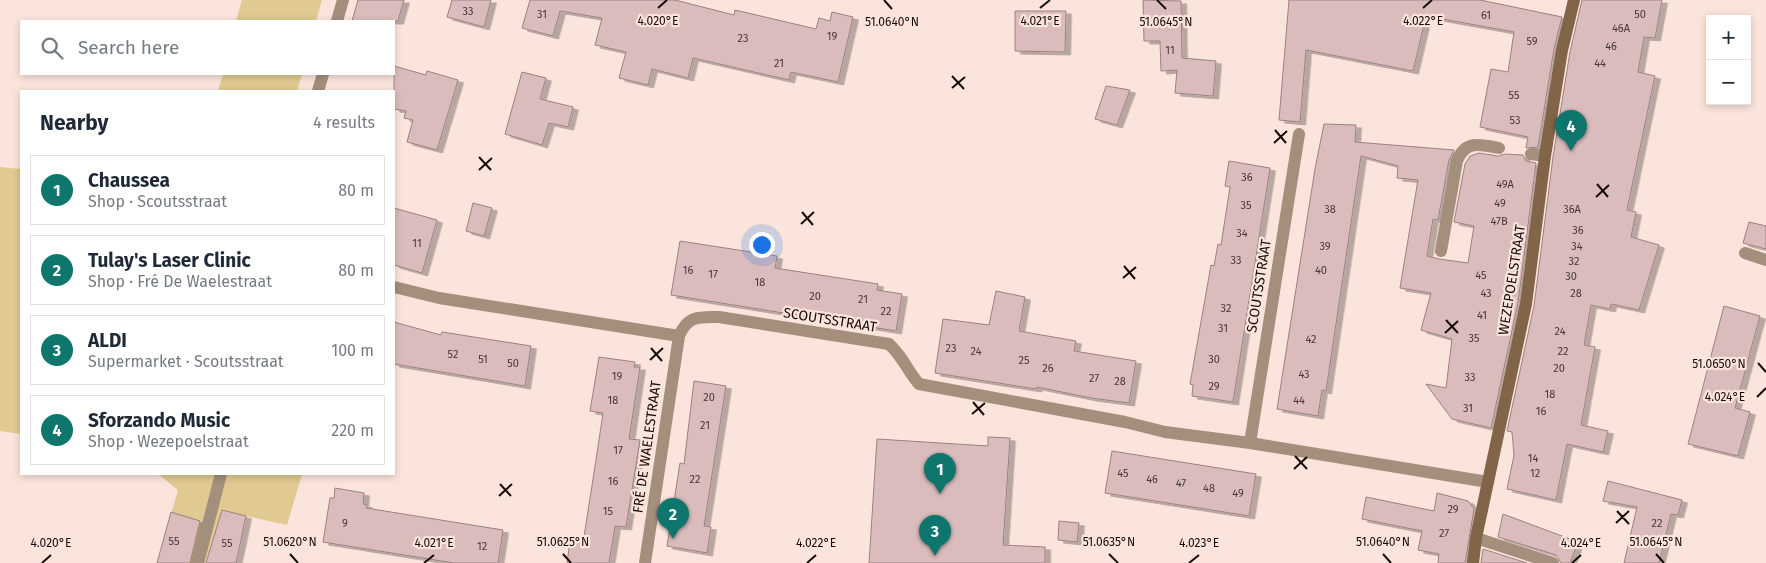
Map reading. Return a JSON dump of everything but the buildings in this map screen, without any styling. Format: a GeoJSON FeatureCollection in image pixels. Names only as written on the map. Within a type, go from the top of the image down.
{"type":"FeatureCollection","features":[{"type":"Feature","properties":{"kind":"street"},"geometry":{"type":"LineString","coordinates":[[337,20],[343,0]]}},
{"type":"Feature","properties":{"kind":"street","name":"WEZEPOELSTRAAT"},"geometry":{"type":"LineString","coordinates":[[1473,563],[1476,538],[1526,304],[1545,156],[1562,50],[1574,0]]}},
{"type":"Feature","properties":{"kind":"street"},"geometry":{"type":"LineString","coordinates":[[318,90],[323,75]]}},
{"type":"Feature","properties":{"kind":"street","name":"SCOUTSSTRAAT"},"geometry":{"type":"LineString","coordinates":[[1250,443],[1299,134]]}},
{"type":"Feature","properties":{"kind":"street"},"geometry":{"type":"LineString","coordinates":[[1441,251],[1460,152],[1469,145],[1476,144],[1499,148]]}},
{"type":"Feature","properties":{"kind":"street"},"geometry":{"type":"LineString","coordinates":[[1531,154],[1545,156]]}},
{"type":"Feature","properties":{"kind":"street"},"geometry":{"type":"LineString","coordinates":[[1745,253],[1766,260]]}},
{"type":"Feature","properties":{"kind":"street"},"geometry":{"type":"LineString","coordinates":[[395,287],[439,298],[679,336]]}},
{"type":"Feature","properties":{"kind":"street","name":"SCOUTSSTRAAT"},"geometry":{"type":"LineString","coordinates":[[679,336],[684,324],[697,317],[719,316],[889,344],[903,357],[909,372],[919,384],[1126,422],[1165,432],[1250,443],[1488,482]]}},
{"type":"Feature","properties":{"kind":"street","name":"FRÉ DE WAELESTRAAT"},"geometry":{"type":"LineString","coordinates":[[645,563],[679,336]]}},
{"type":"Feature","properties":{"kind":"street"},"geometry":{"type":"LineString","coordinates":[[198,563],[221,475]]}},
{"type":"Feature","properties":{"kind":"street"},"geometry":{"type":"LineString","coordinates":[[1476,538],[1553,563]]}},
{"type":"Feature","properties":{"kind":"shaded area"},"geometry":{"type":"Polygon","coordinates":[[[242,0],[322,0],[316,20],[236,20],[242,0]]]}},
{"type":"Feature","properties":{"kind":"shaded area"},"geometry":{"type":"Polygon","coordinates":[[[223,75],[302,75],[297,90],[218,90],[223,75]]]}},
{"type":"Feature","properties":{"kind":"shaded area"},"geometry":{"type":"Polygon","coordinates":[[[0,167],[20,169],[20,434],[0,431],[0,167]]]}},
{"type":"Feature","properties":{"kind":"shaded area"},"geometry":{"type":"Polygon","coordinates":[[[159,475],[302,475],[287,525],[246,516],[235,563],[157,563],[178,490],[159,475]]]}},
{"type":"Feature","properties":{"kind":"place","name":"Sforzando Music"},"geometry":{"type":"Point","coordinates":[1571,151]}},
{"type":"Feature","properties":{"kind":"place","name":"Chaussea"},"geometry":{"type":"Point","coordinates":[940,494]}},
{"type":"Feature","properties":{"kind":"place","name":"Tulay's Laser Clinic"},"geometry":{"type":"Point","coordinates":[673,539]}},
{"type":"Feature","properties":{"kind":"place","name":"ALDI"},"geometry":{"type":"Point","coordinates":[935,556]}}]}
